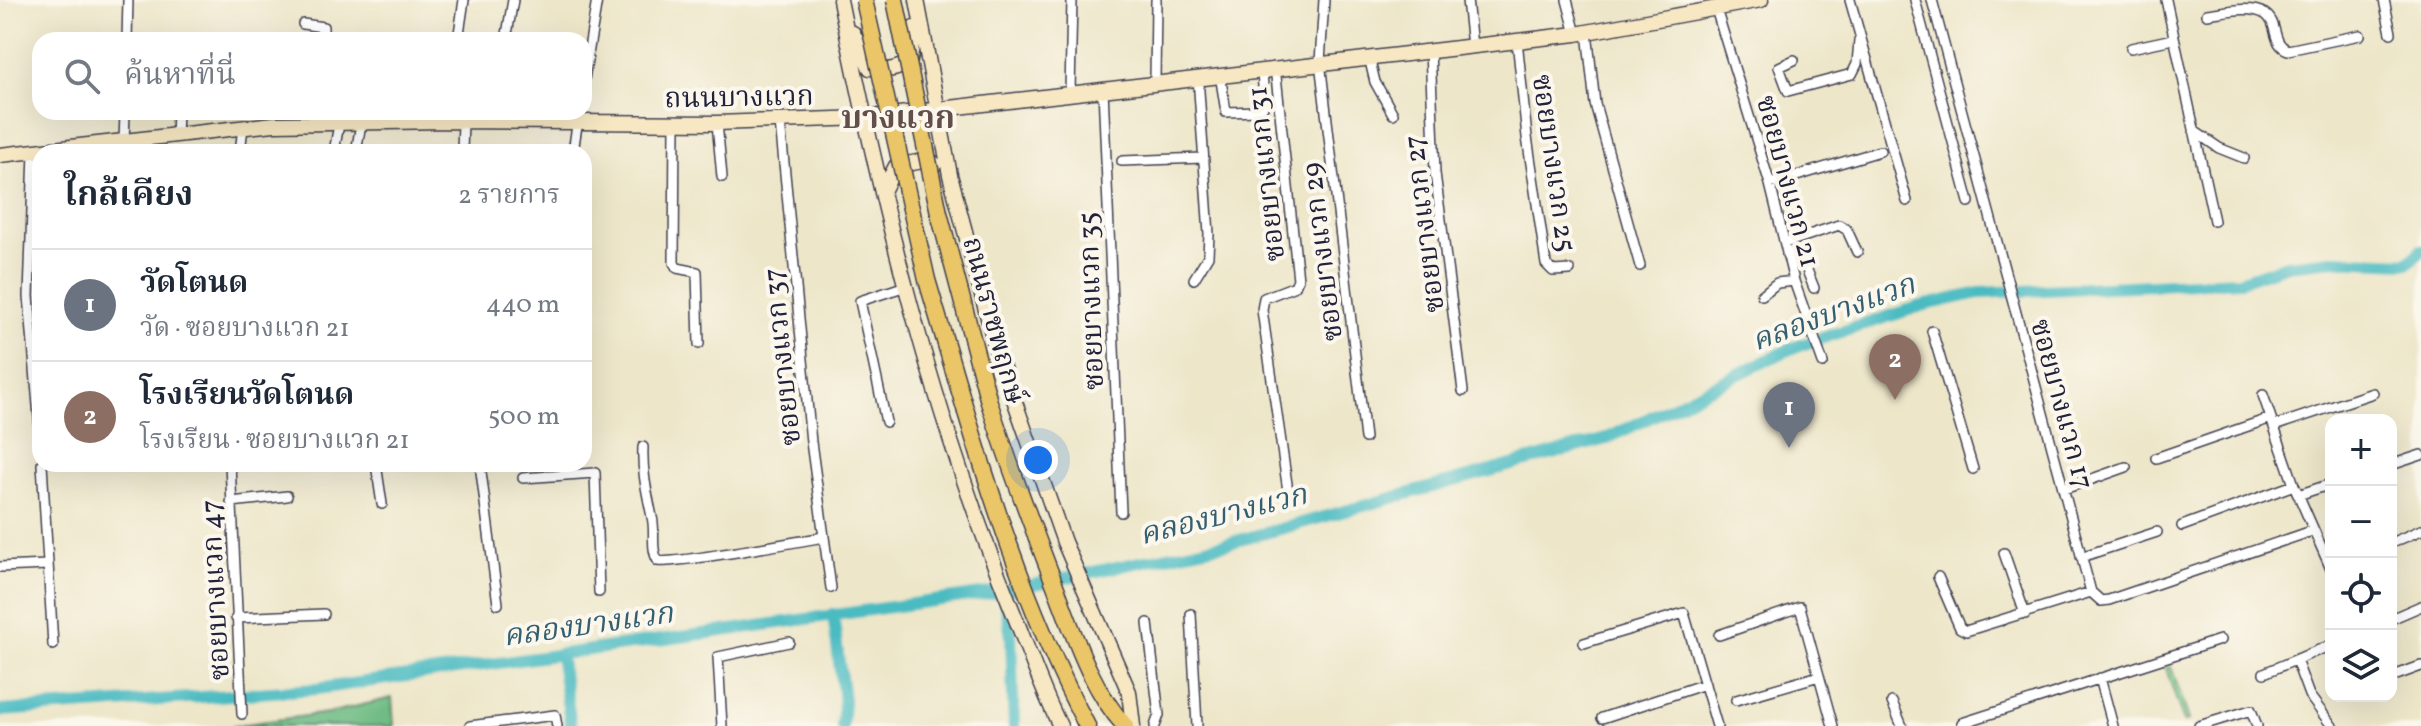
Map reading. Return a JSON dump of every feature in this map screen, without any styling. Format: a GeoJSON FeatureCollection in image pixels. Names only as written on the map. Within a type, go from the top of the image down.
{"type":"FeatureCollection","features":[{"type":"Feature","properties":{"kind":"main road"},"geometry":{"type":"LineString","coordinates":[[840,0],[865,62],[870,68],[887,71],[900,69],[910,61],[914,46],[916,0]]}},
{"type":"Feature","properties":{"kind":"main road"},"geometry":{"type":"LineString","coordinates":[[840,0],[882,193],[956,455],[997,575],[1060,726]]}},
{"type":"Feature","properties":{"kind":"main road","name":"ถนนราชพฤกษ์"},"geometry":{"type":"LineString","coordinates":[[864,0],[927,280],[966,412],[1016,562],[1046,640],[1087,726]]}},
{"type":"Feature","properties":{"kind":"main road","name":"ถนนราชพฤกษ์"},"geometry":{"type":"LineString","coordinates":[[895,0],[939,213],[989,402],[1015,485],[1103,698],[1125,726]]}},
{"type":"Feature","properties":{"kind":"main road","name":"ถนนราชพฤกษ์"},"geometry":{"type":"LineString","coordinates":[[916,0],[950,175],[996,348],[1064,542],[1129,692],[1133,726]]}},
{"type":"Feature","properties":{"kind":"main road","name":"ถนนบางแวก"},"geometry":{"type":"LineString","coordinates":[[592,118],[675,123],[780,122],[936,111],[1268,68],[1582,33],[1761,0]]}},
{"type":"Feature","properties":{"kind":"main road","name":"ถนนบางแวก"},"geometry":{"type":"LineString","coordinates":[[140,144],[176,136],[298,120]]}},
{"type":"Feature","properties":{"kind":"main road","name":"ถนนบางแวก"},"geometry":{"type":"LineString","coordinates":[[322,120],[361,124],[403,120]]}},
{"type":"Feature","properties":{"kind":"main road","name":"ถนนบางแวก"},"geometry":{"type":"LineString","coordinates":[[457,120],[475,120]]}},
{"type":"Feature","properties":{"kind":"main road","name":"ถนนบางแวก"},"geometry":{"type":"LineString","coordinates":[[0,155],[32,152]]}},
{"type":"Feature","properties":{"kind":"main road"},"geometry":{"type":"LineString","coordinates":[[882,193],[892,171],[908,161],[928,160],[950,175]]}},
{"type":"Feature","properties":{"kind":"street"},"geometry":{"type":"LineString","coordinates":[[127,32],[128,0]]}},
{"type":"Feature","properties":{"kind":"street"},"geometry":{"type":"LineString","coordinates":[[459,32],[464,0]]}},
{"type":"Feature","properties":{"kind":"street"},"geometry":{"type":"LineString","coordinates":[[507,32],[513,0]]}},
{"type":"Feature","properties":{"kind":"street"},"geometry":{"type":"LineString","coordinates":[[592,32],[597,0]]}},
{"type":"Feature","properties":{"kind":"street"},"geometry":{"type":"LineString","coordinates":[[1070,92],[1072,0]]}},
{"type":"Feature","properties":{"kind":"street"},"geometry":{"type":"LineString","coordinates":[[1155,82],[1156,0]]}},
{"type":"Feature","properties":{"kind":"street"},"geometry":{"type":"LineString","coordinates":[[1467,0],[1472,46]]}},
{"type":"Feature","properties":{"kind":"street"},"geometry":{"type":"LineString","coordinates":[[1567,0],[1582,33],[1595,104],[1640,266]]}},
{"type":"Feature","properties":{"kind":"street"},"geometry":{"type":"LineString","coordinates":[[1850,0],[1907,201]]}},
{"type":"Feature","properties":{"kind":"street"},"geometry":{"type":"LineString","coordinates":[[1915,0],[1969,202]]}},
{"type":"Feature","properties":{"kind":"street","name":"ซอยบางแวก 17"},"geometry":{"type":"LineString","coordinates":[[1932,0],[2091,592]]}},
{"type":"Feature","properties":{"kind":"street"},"geometry":{"type":"LineString","coordinates":[[2166,0],[2214,221]]}},
{"type":"Feature","properties":{"kind":"street"},"geometry":{"type":"LineString","coordinates":[[2384,0],[2391,33]]}},
{"type":"Feature","properties":{"kind":"street","name":"ซอยบางแวก 29"},"geometry":{"type":"LineString","coordinates":[[1322,1],[1320,62],[1365,438]]}},
{"type":"Feature","properties":{"kind":"street"},"geometry":{"type":"LineString","coordinates":[[2207,14],[2236,5],[2264,14],[2270,19],[2280,46],[2288,50],[2360,35]]}},
{"type":"Feature","properties":{"kind":"street","name":"ซอยบางแวก 21"},"geometry":{"type":"LineString","coordinates":[[1716,9],[1770,184],[1794,281],[1823,363]]}},
{"type":"Feature","properties":{"kind":"street"},"geometry":{"type":"LineString","coordinates":[[303,24],[323,27],[323,32]]}},
{"type":"Feature","properties":{"kind":"street"},"geometry":{"type":"LineString","coordinates":[[1794,60],[1779,67],[1788,91],[1847,77],[1857,64],[1859,33]]}},
{"type":"Feature","properties":{"kind":"street"},"geometry":{"type":"LineString","coordinates":[[2131,48],[2173,39]]}},
{"type":"Feature","properties":{"kind":"street","name":"ซอยบางแวก 25"},"geometry":{"type":"LineString","coordinates":[[1517,40],[1527,137],[1546,264],[1553,271],[1570,270]]}},
{"type":"Feature","properties":{"kind":"street","name":"ซอยบางแวก 27"},"geometry":{"type":"LineString","coordinates":[[1430,50],[1435,173],[1463,391]]}},
{"type":"Feature","properties":{"kind":"street"},"geometry":{"type":"LineString","coordinates":[[1369,57],[1375,82],[1393,114]]}},
{"type":"Feature","properties":{"kind":"street"},"geometry":{"type":"LineString","coordinates":[[1220,74],[1226,112],[1259,111],[1264,105],[1268,68]]}},
{"type":"Feature","properties":{"kind":"street","name":"ซอยบางแวก 31"},"geometry":{"type":"LineString","coordinates":[[1268,68],[1298,279],[1295,286],[1264,298],[1262,310],[1288,491]]}},
{"type":"Feature","properties":{"kind":"street"},"geometry":{"type":"LineString","coordinates":[[1194,279],[1205,263],[1209,246],[1198,77]]}},
{"type":"Feature","properties":{"kind":"street","name":"ซอยบางแวก 35"},"geometry":{"type":"LineString","coordinates":[[1103,89],[1121,512]]}},
{"type":"Feature","properties":{"kind":"street"},"geometry":{"type":"LineString","coordinates":[[126,120],[131,144]]}},
{"type":"Feature","properties":{"kind":"street"},"geometry":{"type":"LineString","coordinates":[[176,136],[177,120]]}},
{"type":"Feature","properties":{"kind":"street"},"geometry":{"type":"LineString","coordinates":[[574,144],[578,120]]}},
{"type":"Feature","properties":{"kind":"street"},"geometry":{"type":"LineString","coordinates":[[462,144],[463,122]]}},
{"type":"Feature","properties":{"kind":"street","name":"ซอยบางแวก 37"},"geometry":{"type":"LineString","coordinates":[[780,122],[811,442],[831,588]]}},
{"type":"Feature","properties":{"kind":"street"},"geometry":{"type":"LineString","coordinates":[[675,123],[674,263],[677,268],[697,272],[699,344]]}},
{"type":"Feature","properties":{"kind":"street"},"geometry":{"type":"LineString","coordinates":[[717,123],[722,177]]}},
{"type":"Feature","properties":{"kind":"street"},"geometry":{"type":"LineString","coordinates":[[335,144],[339,124]]}},
{"type":"Feature","properties":{"kind":"street"},"geometry":{"type":"LineString","coordinates":[[357,144],[361,124]]}},
{"type":"Feature","properties":{"kind":"street"},"geometry":{"type":"LineString","coordinates":[[241,144],[243,127]]}},
{"type":"Feature","properties":{"kind":"street"},"geometry":{"type":"LineString","coordinates":[[2194,131],[2219,148],[2244,158]]}},
{"type":"Feature","properties":{"kind":"street"},"geometry":{"type":"LineString","coordinates":[[1770,184],[1880,151]]}},
{"type":"Feature","properties":{"kind":"street"},"geometry":{"type":"LineString","coordinates":[[1122,161],[1203,158]]}},
{"type":"Feature","properties":{"kind":"street"},"geometry":{"type":"LineString","coordinates":[[32,210],[29,296],[32,333]]}},
{"type":"Feature","properties":{"kind":"street"},"geometry":{"type":"LineString","coordinates":[[1785,243],[1839,225],[1847,230],[1857,252]]}},
{"type":"Feature","properties":{"kind":"street"},"geometry":{"type":"LineString","coordinates":[[1787,255],[1797,254],[1803,260],[1814,288]]}},
{"type":"Feature","properties":{"kind":"street"},"geometry":{"type":"LineString","coordinates":[[1762,295],[1777,283],[1794,281]]}},
{"type":"Feature","properties":{"kind":"street"},"geometry":{"type":"LineString","coordinates":[[886,422],[860,301],[906,286]]}},
{"type":"Feature","properties":{"kind":"street"},"geometry":{"type":"LineString","coordinates":[[1932,331],[1973,469]]}},
{"type":"Feature","properties":{"kind":"street"},"geometry":{"type":"LineString","coordinates":[[2156,458],[2373,393]]}},
{"type":"Feature","properties":{"kind":"street"},"geometry":{"type":"LineString","coordinates":[[2263,395],[2296,490],[2326,558]]}},
{"type":"Feature","properties":{"kind":"street"},"geometry":{"type":"LineString","coordinates":[[643,447],[644,487],[652,516],[654,552],[658,561],[666,564],[824,537]]}},
{"type":"Feature","properties":{"kind":"street"},"geometry":{"type":"LineString","coordinates":[[2397,463],[2421,455]]}},
{"type":"Feature","properties":{"kind":"street"},"geometry":{"type":"LineString","coordinates":[[2064,489],[2126,467]]}},
{"type":"Feature","properties":{"kind":"street"},"geometry":{"type":"LineString","coordinates":[[42,472],[53,645]]}},
{"type":"Feature","properties":{"kind":"street","name":"ซอยบางแวก 47"},"geometry":{"type":"LineString","coordinates":[[230,472],[242,714]]}},
{"type":"Feature","properties":{"kind":"street"},"geometry":{"type":"LineString","coordinates":[[377,472],[382,504]]}},
{"type":"Feature","properties":{"kind":"street"},"geometry":{"type":"LineString","coordinates":[[481,472],[498,604]]}},
{"type":"Feature","properties":{"kind":"street"},"geometry":{"type":"LineString","coordinates":[[523,478],[559,472]]}},
{"type":"Feature","properties":{"kind":"street"},"geometry":{"type":"LineString","coordinates":[[592,472],[595,473],[599,592]]}},
{"type":"Feature","properties":{"kind":"street"},"geometry":{"type":"LineString","coordinates":[[2182,526],[2296,490],[2325,485]]}},
{"type":"Feature","properties":{"kind":"street"},"geometry":{"type":"LineString","coordinates":[[231,502],[287,496]]}},
{"type":"Feature","properties":{"kind":"street"},"geometry":{"type":"LineString","coordinates":[[2397,540],[2421,530]]}},
{"type":"Feature","properties":{"kind":"street"},"geometry":{"type":"LineString","coordinates":[[1938,577],[1960,628],[1966,631],[2091,592],[2101,601],[2109,600],[2312,531]]}},
{"type":"Feature","properties":{"kind":"street"},"geometry":{"type":"LineString","coordinates":[[2081,557],[2157,532]]}},
{"type":"Feature","properties":{"kind":"street"},"geometry":{"type":"LineString","coordinates":[[2004,553],[2025,614]]}},
{"type":"Feature","properties":{"kind":"street"},"geometry":{"type":"LineString","coordinates":[[0,567],[48,565]]}},
{"type":"Feature","properties":{"kind":"street"},"geometry":{"type":"LineString","coordinates":[[2397,616],[2421,606]]}},
{"type":"Feature","properties":{"kind":"street"},"geometry":{"type":"LineString","coordinates":[[1719,635],[1800,607],[1833,726]]}},
{"type":"Feature","properties":{"kind":"street"},"geometry":{"type":"LineString","coordinates":[[1584,643],[1684,613],[1717,726]]}},
{"type":"Feature","properties":{"kind":"street"},"geometry":{"type":"LineString","coordinates":[[236,618],[324,614]]}},
{"type":"Feature","properties":{"kind":"street"},"geometry":{"type":"LineString","coordinates":[[1191,614],[1197,726]]}},
{"type":"Feature","properties":{"kind":"street"},"geometry":{"type":"LineString","coordinates":[[1148,623],[1159,715],[1155,726]]}},
{"type":"Feature","properties":{"kind":"street"},"geometry":{"type":"LineString","coordinates":[[1962,723],[2220,640]]}},
{"type":"Feature","properties":{"kind":"street"},"geometry":{"type":"LineString","coordinates":[[722,726],[718,657],[789,642]]}},
{"type":"Feature","properties":{"kind":"street"},"geometry":{"type":"LineString","coordinates":[[2264,673],[2325,648]]}},
{"type":"Feature","properties":{"kind":"street"},"geometry":{"type":"LineString","coordinates":[[2296,660],[2309,695],[2332,726]]}},
{"type":"Feature","properties":{"kind":"street"},"geometry":{"type":"LineString","coordinates":[[2397,675],[2421,666]]}},
{"type":"Feature","properties":{"kind":"street"},"geometry":{"type":"LineString","coordinates":[[1736,700],[1819,676]]}},
{"type":"Feature","properties":{"kind":"street"},"geometry":{"type":"LineString","coordinates":[[2100,678],[2113,726]]}},
{"type":"Feature","properties":{"kind":"street"},"geometry":{"type":"LineString","coordinates":[[1602,718],[1705,684]]}},
{"type":"Feature","properties":{"kind":"street"},"geometry":{"type":"LineString","coordinates":[[1892,702],[1902,726]]}},
{"type":"Feature","properties":{"kind":"street"},"geometry":{"type":"LineString","coordinates":[[2199,726],[2251,710],[2257,726]]}},
{"type":"Feature","properties":{"kind":"street"},"geometry":{"type":"LineString","coordinates":[[470,726],[555,715],[557,726]]}},
{"type":"Feature","properties":{"kind":"green space"},"geometry":{"type":"Polygon","coordinates":[[[2171,667],[2189,720],[2184,722],[2166,668],[2171,667]]]}},
{"type":"Feature","properties":{"kind":"green space"},"geometry":{"type":"Polygon","coordinates":[[[392,698],[394,726],[231,726],[328,713],[392,698]]]}},
{"type":"Feature","properties":{"kind":"waterway","name":"คลองบางแวก"},"geometry":{"type":"LineString","coordinates":[[0,711],[316,689],[1003,591],[1225,544],[1606,439],[1792,348],[1921,306],[1979,293],[2240,281],[2287,265],[2331,260],[2408,263],[2421,250]]}},
{"type":"Feature","properties":{"kind":"waterway"},"geometry":{"type":"LineString","coordinates":[[1005,602],[1011,636],[1014,726]]}},
{"type":"Feature","properties":{"kind":"waterway"},"geometry":{"type":"LineString","coordinates":[[833,614],[844,701],[842,726]]}},
{"type":"Feature","properties":{"kind":"waterway"},"geometry":{"type":"LineString","coordinates":[[560,654],[571,726]]}},
{"type":"Feature","properties":{"kind":"place","name":"โรงเรียนวัดโตนด"},"geometry":{"type":"Point","coordinates":[1895,400]}},
{"type":"Feature","properties":{"kind":"place","name":"วัดโตนด"},"geometry":{"type":"Point","coordinates":[1789,448]}},
{"type":"Feature","properties":{"kind":"district","name":"บางแวก"},"geometry":{"type":"Point","coordinates":[898,117]}}]}
